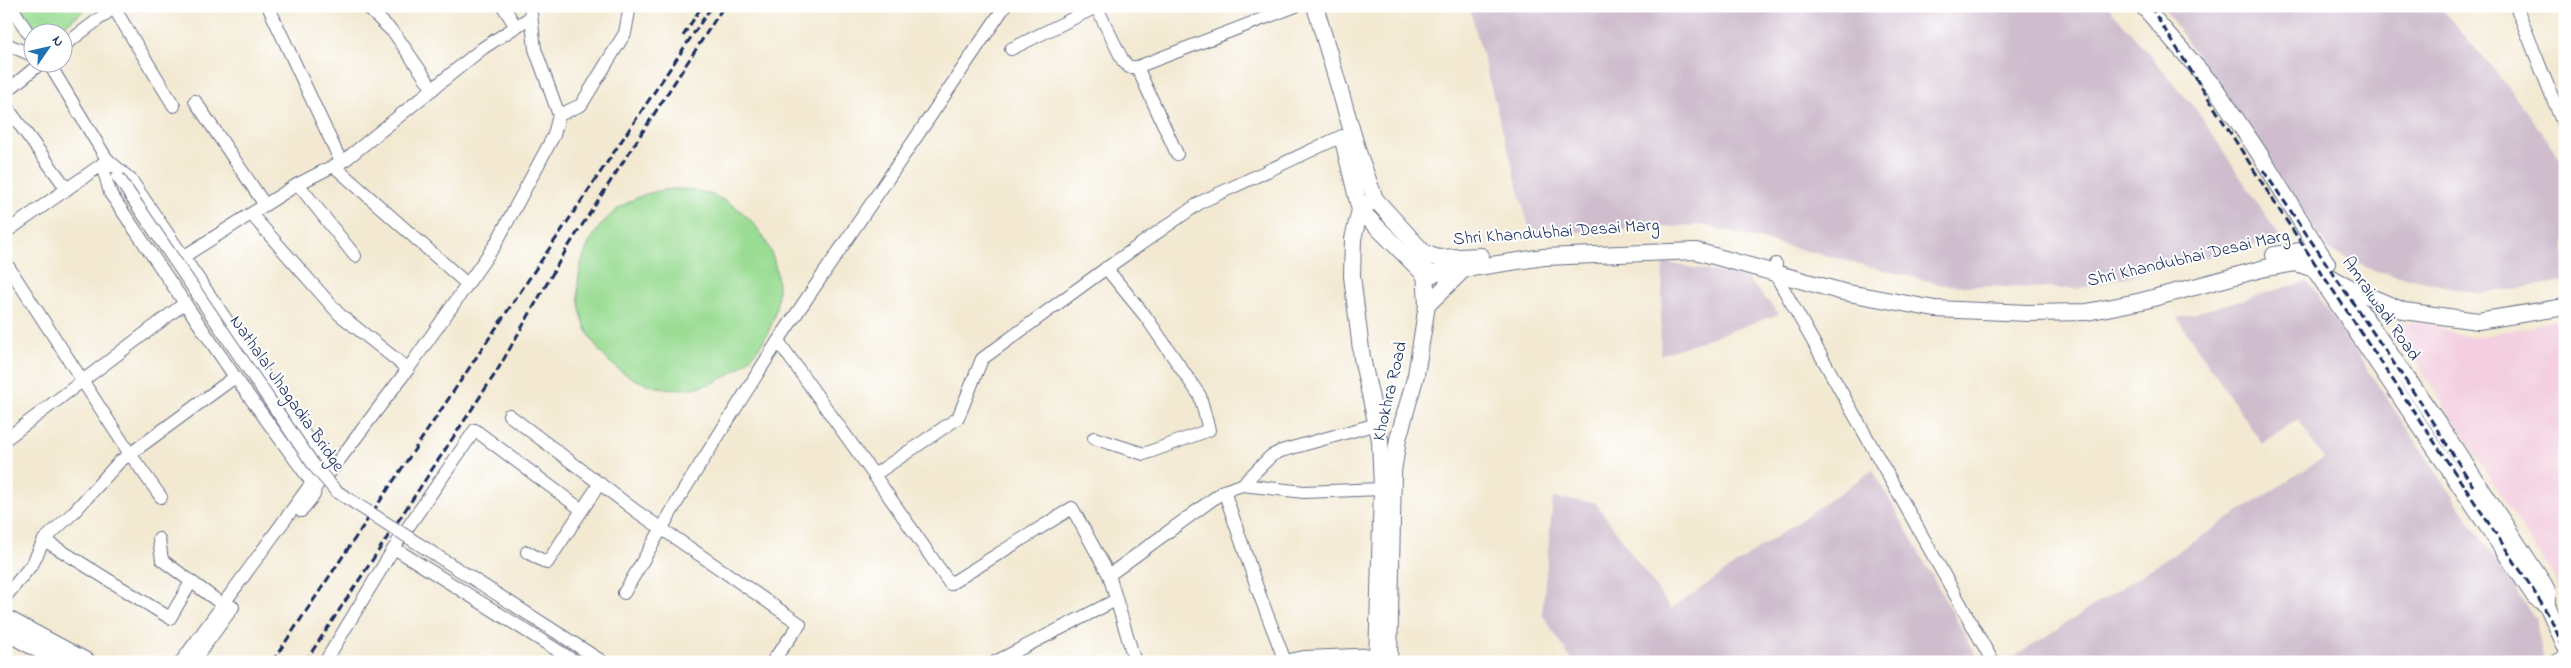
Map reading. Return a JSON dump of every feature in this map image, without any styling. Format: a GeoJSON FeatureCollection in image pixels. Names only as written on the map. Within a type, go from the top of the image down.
{"type":"FeatureCollection","features":[{"type":"Feature","properties":{"kind":"main road","name":"Khokhra Road"},"geometry":{"type":"LineString","coordinates":[[1304,6],[1342,136],[1360,210],[1353,239],[1352,276],[1362,358],[1379,432],[1382,489],[1383,658]]}},
{"type":"Feature","properties":{"kind":"main road"},"geometry":{"type":"LineString","coordinates":[[1315,6],[1359,155],[1375,199],[1424,253]]}},
{"type":"Feature","properties":{"kind":"main road","name":"Amraiwadi Road"},"geometry":{"type":"LineString","coordinates":[[2143,6],[2215,88],[2257,150],[2301,222],[2320,266]]}},
{"type":"Feature","properties":{"kind":"main road"},"geometry":{"type":"LineString","coordinates":[[1375,199],[1360,210],[1425,275]]}},
{"type":"Feature","properties":{"kind":"main road"},"geometry":{"type":"LineString","coordinates":[[2301,222],[2302,251],[2320,266],[2535,596],[2547,605]]}},
{"type":"Feature","properties":{"kind":"main road","name":"Shri Khandubhai Desai Marg"},"geometry":{"type":"LineString","coordinates":[[1424,253],[1438,258],[1461,259],[1551,248],[1696,242],[1843,292],[1935,309],[2029,313],[2087,312],[2142,300],[2302,251]]}},
{"type":"Feature","properties":{"kind":"main road","name":"Shri Khandubhai Desai Marg"},"geometry":{"type":"LineString","coordinates":[[1425,275],[1544,257],[1696,251],[1775,268]]}},
{"type":"Feature","properties":{"kind":"main road","name":"Khokhra Road"},"geometry":{"type":"LineString","coordinates":[[1383,658],[1393,472],[1398,439],[1416,376],[1427,305],[1424,253]]}},
{"type":"Feature","properties":{"kind":"main road","name":"Shri Khandubhai Desai Marg"},"geometry":{"type":"LineString","coordinates":[[2254,265],[2296,263],[2320,266],[2405,303],[2477,312],[2565,299]]}},
{"type":"Feature","properties":{"kind":"main road","name":"Shri Khandubhai Desai Marg"},"geometry":{"type":"LineString","coordinates":[[2320,266],[2339,281],[2359,292],[2404,311],[2478,321],[2565,307]]}},
{"type":"Feature","properties":{"kind":"main road","name":"Shri Khandubhai Desai Marg"},"geometry":{"type":"LineString","coordinates":[[1427,305],[1463,270]]}},
{"type":"Feature","properties":{"kind":"main road","name":"Amraiwadi Road"},"geometry":{"type":"LineString","coordinates":[[2339,281],[2438,423],[2543,583],[2547,590],[2547,605],[2565,645]]}},
{"type":"Feature","properties":{"kind":"main road"},"geometry":{"type":"LineString","coordinates":[[1379,432],[1398,439]]}},
{"type":"Feature","properties":{"kind":"main road"},"geometry":{"type":"LineString","coordinates":[[6,618],[88,662]]}},
{"type":"Feature","properties":{"kind":"main road"},"geometry":{"type":"LineString","coordinates":[[6,632],[61,662]]}},
{"type":"Feature","properties":{"kind":"street"},"geometry":{"type":"LineString","coordinates":[[11,6],[22,23]]}},
{"type":"Feature","properties":{"kind":"street"},"geometry":{"type":"LineString","coordinates":[[268,6],[338,164],[467,284]]}},
{"type":"Feature","properties":{"kind":"street"},"geometry":{"type":"LineString","coordinates":[[366,6],[395,34],[433,89]]}},
{"type":"Feature","properties":{"kind":"street"},"geometry":{"type":"LineString","coordinates":[[503,6],[516,26]]}},
{"type":"Feature","properties":{"kind":"street"},"geometry":{"type":"LineString","coordinates":[[559,115],[581,104],[625,33],[630,6]]}},
{"type":"Feature","properties":{"kind":"street"},"geometry":{"type":"LineString","coordinates":[[624,593],[661,529],[778,341],[1005,6]]}},
{"type":"Feature","properties":{"kind":"street"},"geometry":{"type":"LineString","coordinates":[[1011,49],[1096,7],[1123,61],[1129,67],[1137,67],[1296,6]]}},
{"type":"Feature","properties":{"kind":"street"},"geometry":{"type":"LineString","coordinates":[[2516,6],[2565,129]]}},
{"type":"Feature","properties":{"kind":"street"},"geometry":{"type":"LineString","coordinates":[[72,39],[115,7],[174,106]]}},
{"type":"Feature","properties":{"kind":"street"},"geometry":{"type":"LineString","coordinates":[[183,257],[298,184],[338,164],[483,48],[516,26],[530,11]]}},
{"type":"Feature","properties":{"kind":"street"},"geometry":{"type":"LineString","coordinates":[[182,662],[308,488],[314,487],[330,472],[408,369],[495,245],[554,135],[559,115],[535,49],[530,11]]}},
{"type":"Feature","properties":{"kind":"street"},"geometry":{"type":"LineString","coordinates":[[6,44],[22,51]]}},
{"type":"Feature","properties":{"kind":"street"},"geometry":{"type":"LineString","coordinates":[[1137,67],[1177,154]]}},
{"type":"Feature","properties":{"kind":"street"},"geometry":{"type":"LineString","coordinates":[[6,92],[30,72]]}},
{"type":"Feature","properties":{"kind":"street"},"geometry":{"type":"LineString","coordinates":[[54,72],[115,179]]}},
{"type":"Feature","properties":{"kind":"street"},"geometry":{"type":"LineString","coordinates":[[195,101],[265,205]]}},
{"type":"Feature","properties":{"kind":"street"},"geometry":{"type":"LineString","coordinates":[[6,106],[67,189]]}},
{"type":"Feature","properties":{"kind":"street"},"geometry":{"type":"LineString","coordinates":[[874,475],[958,418],[982,359],[1106,268],[1202,202],[1342,136]]}},
{"type":"Feature","properties":{"kind":"street"},"geometry":{"type":"LineString","coordinates":[[6,232],[105,162]]}},
{"type":"Feature","properties":{"kind":"street"},"geometry":{"type":"LineString","coordinates":[[105,162],[131,180],[330,472]]}},
{"type":"Feature","properties":{"kind":"street"},"geometry":{"type":"LineString","coordinates":[[105,162],[110,193],[235,377],[314,487],[314,495],[193,662]]}},
{"type":"Feature","properties":{"kind":"street","name":"Nathalal Jhagadia Bridge"},"geometry":{"type":"LineString","coordinates":[[115,179],[310,471],[332,496],[591,662]]}},
{"type":"Feature","properties":{"kind":"street","name":"Nathalal Jhagadia Bridge"},"geometry":{"type":"LineString","coordinates":[[115,179],[315,467],[336,491],[603,662]]}},
{"type":"Feature","properties":{"kind":"street"},"geometry":{"type":"LineString","coordinates":[[298,184],[355,256]]}},
{"type":"Feature","properties":{"kind":"street"},"geometry":{"type":"LineString","coordinates":[[251,214],[339,314],[408,369]]}},
{"type":"Feature","properties":{"kind":"street"},"geometry":{"type":"LineString","coordinates":[[6,263],[84,380],[130,454],[162,497]]}},
{"type":"Feature","properties":{"kind":"street"},"geometry":{"type":"LineString","coordinates":[[1094,438],[1144,454],[1209,430],[1200,396],[1146,317],[1106,268]]}},
{"type":"Feature","properties":{"kind":"street"},"geometry":{"type":"LineString","coordinates":[[1775,268],[1993,662]]}},
{"type":"Feature","properties":{"kind":"street"},"geometry":{"type":"LineString","coordinates":[[8,434],[84,380],[185,303]]}},
{"type":"Feature","properties":{"kind":"street"},"geometry":{"type":"LineString","coordinates":[[778,341],[950,584],[1072,508],[1109,575],[1135,662]]}},
{"type":"Feature","properties":{"kind":"street"},"geometry":{"type":"LineString","coordinates":[[6,596],[33,563],[44,540],[119,462],[235,377]]}},
{"type":"Feature","properties":{"kind":"street"},"geometry":{"type":"LineString","coordinates":[[509,416],[661,529],[800,624],[772,662]]}},
{"type":"Feature","properties":{"kind":"street"},"geometry":{"type":"LineString","coordinates":[[325,662],[394,548],[475,430],[582,510]]}},
{"type":"Feature","properties":{"kind":"street"},"geometry":{"type":"LineString","coordinates":[[1242,485],[1271,456],[1281,451],[1379,432]]}},
{"type":"Feature","properties":{"kind":"street"},"geometry":{"type":"LineString","coordinates":[[527,552],[547,563],[600,483]]}},
{"type":"Feature","properties":{"kind":"street"},"geometry":{"type":"LineString","coordinates":[[1109,575],[1224,491],[1242,485],[1304,492],[1382,489]]}},
{"type":"Feature","properties":{"kind":"street"},"geometry":{"type":"LineString","coordinates":[[1224,491],[1283,661],[1304,657],[1383,658]]}},
{"type":"Feature","properties":{"kind":"street"},"geometry":{"type":"LineString","coordinates":[[159,539],[162,560],[223,605]]}},
{"type":"Feature","properties":{"kind":"street"},"geometry":{"type":"LineString","coordinates":[[44,540],[170,618],[191,582]]}},
{"type":"Feature","properties":{"kind":"street"},"geometry":{"type":"LineString","coordinates":[[394,548],[576,662]]}},
{"type":"Feature","properties":{"kind":"street"},"geometry":{"type":"LineString","coordinates":[[995,662],[1116,600]]}},
{"type":"Feature","properties":{"kind":"street"},"geometry":{"type":"LineString","coordinates":[[2555,662],[2565,656]]}},
{"type":"Feature","properties":{"kind":"shaded area"},"geometry":{"type":"Polygon","coordinates":[[[1469,6],[2108,6],[2197,111],[2281,239],[2077,289],[1944,285],[1702,225],[1531,235],[1469,6]]]}},
{"type":"Feature","properties":{"kind":"shaded area"},"geometry":{"type":"Polygon","coordinates":[[[2163,6],[2439,6],[2511,90],[2565,166],[2565,281],[2480,294],[2372,270],[2329,250],[2163,6]]]}},
{"type":"Feature","properties":{"kind":"shaded area"},"geometry":{"type":"Polygon","coordinates":[[[1663,262],[1747,278],[1779,314],[1660,355],[1663,262]]]}},
{"type":"Feature","properties":{"kind":"shaded area"},"geometry":{"type":"Polygon","coordinates":[[[2308,281],[2536,620],[2544,662],[2006,662],[2323,458],[2298,419],[2262,444],[2177,318],[2308,281]]]}},
{"type":"Feature","properties":{"kind":"shaded area"},"geometry":{"type":"Polygon","coordinates":[[[2565,319],[2565,595],[2393,326],[2418,321],[2473,338],[2565,319]]]}},
{"type":"Feature","properties":{"kind":"shaded area"},"geometry":{"type":"Polygon","coordinates":[[[1873,470],[1980,662],[1573,662],[1542,614],[1553,498],[1596,503],[1671,609],[1873,470]]]}},
{"type":"Feature","properties":{"kind":"green space"},"geometry":{"type":"Polygon","coordinates":[[[19,6],[90,6],[69,22],[30,22],[19,6]]]}},
{"type":"Feature","properties":{"kind":"green space"},"geometry":{"type":"Polygon","coordinates":[[[678,189],[697,191],[716,197],[733,206],[749,218],[761,234],[770,251],[776,270],[778,289],[776,308],[770,327],[761,344],[749,360],[733,372],[716,381],[697,387],[678,389],[659,387],[640,381],[623,372],[607,360],[595,344],[586,327],[580,308],[578,289],[580,270],[586,251],[595,234],[607,218],[623,206],[640,197],[659,191],[678,189]]]}},
{"type":"Feature","properties":{"kind":"railway"},"geometry":{"type":"LineString","coordinates":[[683,36],[702,6]]}},
{"type":"Feature","properties":{"kind":"railway"},"geometry":{"type":"LineString","coordinates":[[272,662],[712,6]]}},
{"type":"Feature","properties":{"kind":"railway"},"geometry":{"type":"LineString","coordinates":[[305,662],[497,371],[566,250],[724,6]]}},
{"type":"Feature","properties":{"kind":"railway"},"geometry":{"type":"LineString","coordinates":[[2150,6],[2278,208],[2530,585],[2551,619],[2565,651]]}},
{"type":"Feature","properties":{"kind":"railway"},"geometry":{"type":"LineString","coordinates":[[2263,170],[2414,393],[2473,486]]}}]}
